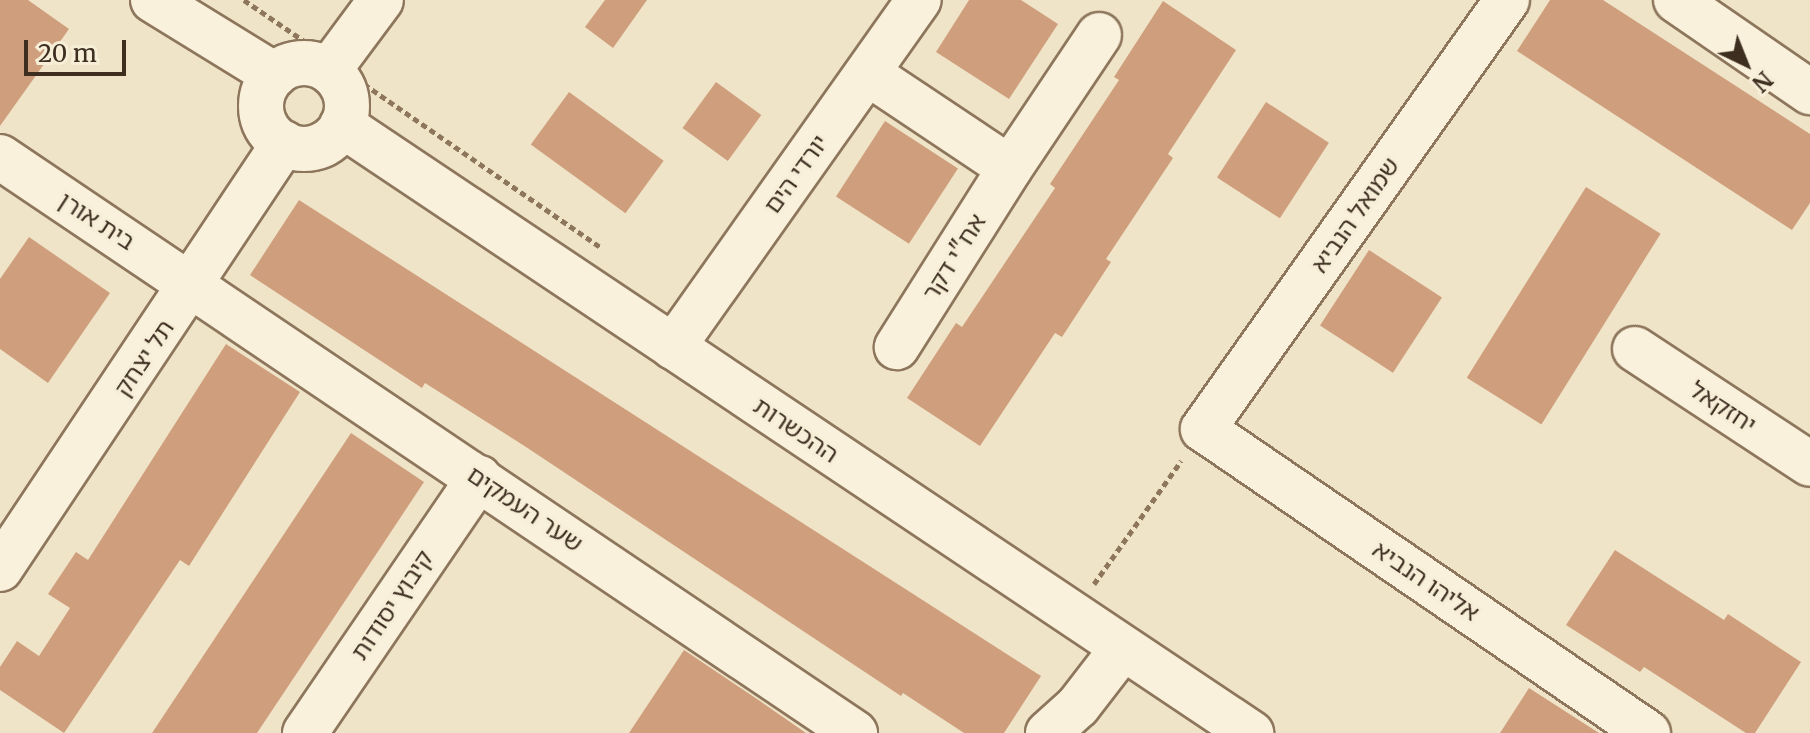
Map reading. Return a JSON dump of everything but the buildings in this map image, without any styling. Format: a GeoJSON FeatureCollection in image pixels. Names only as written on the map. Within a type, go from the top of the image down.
{"type":"FeatureCollection","features":[{"type":"Feature","properties":{"kind":"street"},"geometry":{"type":"LineString","coordinates":[[153,0],[275,75]]}},
{"type":"Feature","properties":{"kind":"street"},"geometry":{"type":"LineString","coordinates":[[329,70],[381,0]]}},
{"type":"Feature","properties":{"kind":"street","name":"יורדי הים"},"geometry":{"type":"LineString","coordinates":[[673,347],[919,0]]}},
{"type":"Feature","properties":{"kind":"street","name":"שמואל הנביא"},"geometry":{"type":"LineString","coordinates":[[1203,429],[1507,0]]}},
{"type":"Feature","properties":{"kind":"street"},"geometry":{"type":"LineString","coordinates":[[1676,0],[1810,92]]}},
{"type":"Feature","properties":{"kind":"street","name":"אח\"י דקר"},"geometry":{"type":"LineString","coordinates":[[897,347],[1010,168],[1099,35]]}},
{"type":"Feature","properties":{"kind":"street"},"geometry":{"type":"LineString","coordinates":[[306,62],[329,70],[346,97],[342,125],[330,140],[313,147],[284,143],[263,116],[262,98],[275,75],[306,62]]}},
{"type":"Feature","properties":{"kind":"street"},"geometry":{"type":"LineString","coordinates":[[869,74],[1010,168]]}},
{"type":"Feature","properties":{"kind":"street","name":"ההכשרות"},"geometry":{"type":"LineString","coordinates":[[342,125],[1251,733]]}},
{"type":"Feature","properties":{"kind":"street","name":"תל יצחק"},"geometry":{"type":"LineString","coordinates":[[0,569],[194,284],[284,143]]}},
{"type":"Feature","properties":{"kind":"street","name":"בית אורן"},"geometry":{"type":"LineString","coordinates":[[0,157],[194,284]]}},
{"type":"Feature","properties":{"kind":"street","name":"שער העמקים"},"geometry":{"type":"LineString","coordinates":[[194,284],[855,733]]}},
{"type":"Feature","properties":{"kind":"street","name":"יחזקאל"},"geometry":{"type":"LineString","coordinates":[[1635,349],[1810,464]]}},
{"type":"Feature","properties":{"kind":"street","name":"אליהו הנביא"},"geometry":{"type":"LineString","coordinates":[[1203,429],[1648,733]]}},
{"type":"Feature","properties":{"kind":"street","name":"קיבוץ יסודות"},"geometry":{"type":"LineString","coordinates":[[305,733],[479,478]]}},
{"type":"Feature","properties":{"kind":"street"},"geometry":{"type":"LineString","coordinates":[[1048,733],[1078,706],[1122,649]]}},
{"type":"Feature","properties":{"kind":"path"},"geometry":{"type":"LineString","coordinates":[[244,0],[285,28]]}},
{"type":"Feature","properties":{"kind":"path"},"geometry":{"type":"LineString","coordinates":[[1087,594],[1203,429]]}}]}
